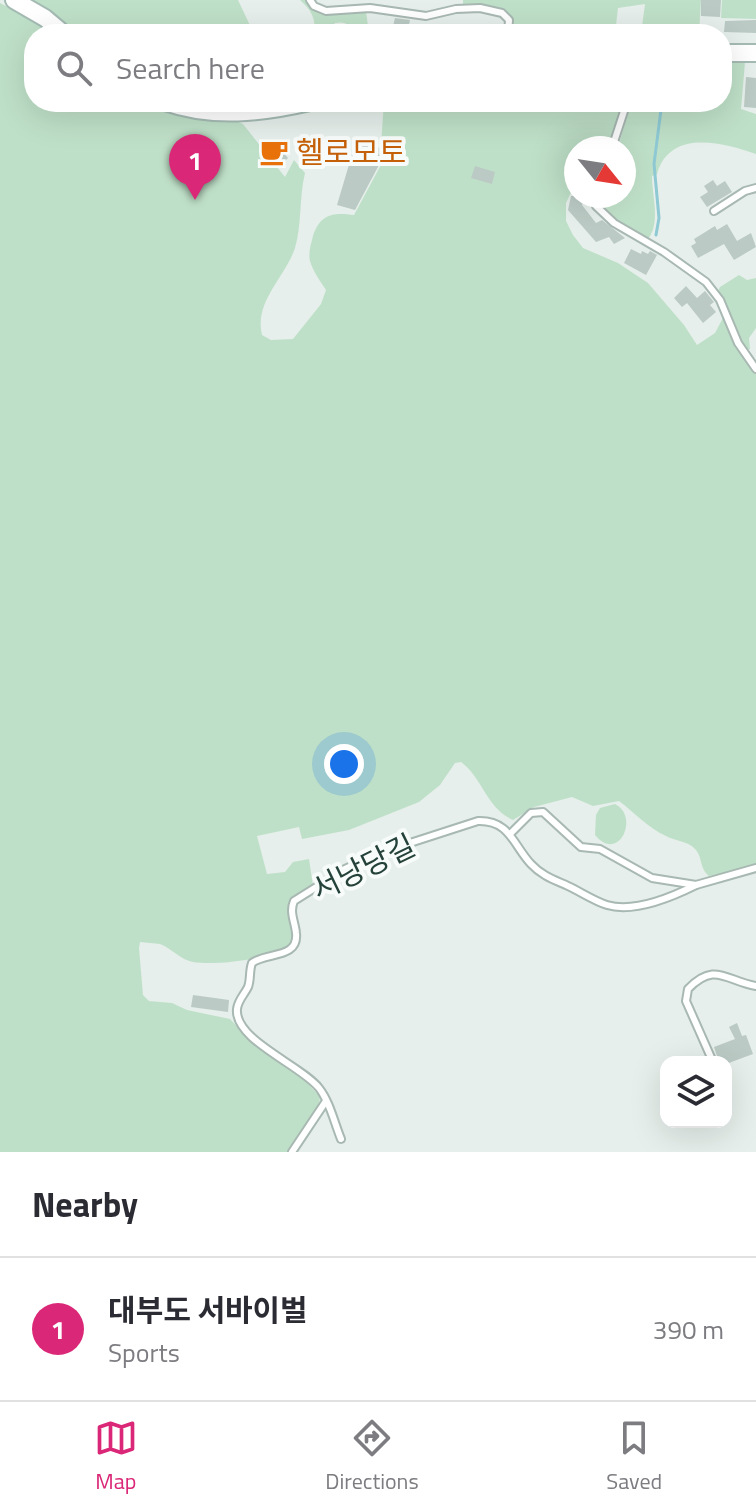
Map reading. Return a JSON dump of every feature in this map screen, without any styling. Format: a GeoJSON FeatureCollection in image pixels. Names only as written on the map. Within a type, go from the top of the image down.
{"type":"FeatureCollection","features":[{"type":"Feature","properties":{"kind":"main road"},"geometry":{"type":"LineString","coordinates":[[14,0],[52,24]]}},
{"type":"Feature","properties":{"kind":"main road"},"geometry":{"type":"LineString","coordinates":[[732,53],[756,53]]}},
{"type":"Feature","properties":{"kind":"main road"},"geometry":{"type":"LineString","coordinates":[[225,112],[245,112]]}},
{"type":"Feature","properties":{"kind":"lane"},"geometry":{"type":"LineString","coordinates":[[310,0],[319,10],[326,11],[370,8],[426,16],[466,8],[493,10],[502,13],[509,24]]}},
{"type":"Feature","properties":{"kind":"lane"},"geometry":{"type":"LineString","coordinates":[[616,136],[624,112]]}},
{"type":"Feature","properties":{"kind":"lane"},"geometry":{"type":"LineString","coordinates":[[714,211],[745,191],[756,188]]}},
{"type":"Feature","properties":{"kind":"lane"},"geometry":{"type":"LineString","coordinates":[[598,208],[614,223],[664,252],[706,282],[720,300],[738,343],[756,369]]}},
{"type":"Feature","properties":{"kind":"lane"},"geometry":{"type":"LineString","coordinates":[[696,885],[652,878],[600,849],[585,849],[543,812],[531,813],[511,833],[537,870],[609,906],[637,905],[756,868]]}},
{"type":"Feature","properties":{"kind":"lane","name":"서낭당길"},"geometry":{"type":"LineString","coordinates":[[341,1139],[319,1088],[309,1077],[248,1033],[237,1014],[239,1000],[248,986],[252,963],[260,958],[285,953],[296,943],[292,904],[345,869],[379,853],[467,823],[487,821],[511,833]]}},
{"type":"Feature","properties":{"kind":"lane"},"geometry":{"type":"LineString","coordinates":[[710,1056],[686,1001],[688,989],[711,974],[756,986]]}},
{"type":"Feature","properties":{"kind":"lane"},"geometry":{"type":"LineString","coordinates":[[292,1152],[326,1101]]}},
{"type":"Feature","properties":{"kind":"green space"},"geometry":{"type":"Polygon","coordinates":[[[32,0],[238,0],[249,24],[66,24],[32,0]]]}},
{"type":"Feature","properties":{"kind":"green space"},"geometry":{"type":"Polygon","coordinates":[[[300,0],[308,0],[314,8],[366,11],[368,24],[314,24],[308,8],[300,0]]]}},
{"type":"Feature","properties":{"kind":"green space"},"geometry":{"type":"Polygon","coordinates":[[[463,0],[701,0],[700,24],[642,24],[645,4],[618,8],[616,24],[513,24],[510,17],[499,9],[463,5],[463,0]]]}},
{"type":"Feature","properties":{"kind":"green space"},"geometry":{"type":"Polygon","coordinates":[[[722,0],[756,0],[756,19],[721,18],[722,0]]]}},
{"type":"Feature","properties":{"kind":"green space"},"geometry":{"type":"Polygon","coordinates":[[[0,3],[39,24],[24,24],[24,112],[172,112],[191,118],[236,121],[243,124],[285,177],[294,160],[305,173],[295,248],[262,311],[262,335],[271,340],[293,339],[321,304],[326,290],[310,261],[313,236],[319,223],[328,216],[354,215],[390,148],[381,144],[383,112],[621,112],[612,136],[564,136],[564,208],[573,235],[583,248],[618,263],[648,283],[697,345],[715,333],[724,316],[756,366],[756,866],[709,876],[692,846],[659,833],[619,801],[593,806],[572,797],[534,807],[513,820],[497,808],[461,762],[455,763],[440,785],[419,802],[349,830],[302,839],[299,827],[257,836],[267,874],[285,872],[293,862],[309,859],[313,886],[294,897],[288,905],[294,932],[291,944],[259,957],[203,963],[189,961],[160,944],[140,942],[143,995],[149,1001],[172,1003],[187,1010],[230,1019],[256,1046],[304,1079],[320,1097],[319,1104],[288,1152],[0,1152],[0,3]]]}},
{"type":"Feature","properties":{"kind":"green space"},"geometry":{"type":"Polygon","coordinates":[[[732,62],[745,62],[741,109],[756,114],[756,154],[714,143],[686,145],[673,150],[664,159],[657,174],[652,176],[654,225],[648,239],[606,208],[636,208],[636,136],[621,136],[628,112],[732,112],[732,62]]]}},
{"type":"Feature","properties":{"kind":"green space"},"geometry":{"type":"Polygon","coordinates":[[[739,275],[747,280],[756,278],[756,328],[749,338],[750,349],[746,350],[718,291],[739,275]]]}},
{"type":"Feature","properties":{"kind":"green space"},"geometry":{"type":"Polygon","coordinates":[[[615,804],[626,818],[626,827],[623,835],[612,844],[595,835],[596,815],[600,808],[615,804]]]}},
{"type":"Feature","properties":{"kind":"building"},"geometry":{"type":"Polygon","coordinates":[[[701,0],[721,0],[720,17],[701,16],[701,0]]]}},
{"type":"Feature","properties":{"kind":"building"},"geometry":{"type":"Polygon","coordinates":[[[395,18],[410,20],[409,24],[394,24],[395,18]]]}},
{"type":"Feature","properties":{"kind":"building"},"geometry":{"type":"Polygon","coordinates":[[[756,20],[756,33],[732,32],[732,24],[725,24],[725,21],[756,20]]]}},
{"type":"Feature","properties":{"kind":"building"},"geometry":{"type":"Polygon","coordinates":[[[746,77],[756,78],[756,108],[744,107],[746,77]]]}},
{"type":"Feature","properties":{"kind":"building"},"geometry":{"type":"Polygon","coordinates":[[[273,140],[288,158],[280,166],[264,147],[273,140]]]}},
{"type":"Feature","properties":{"kind":"building"},"geometry":{"type":"Polygon","coordinates":[[[356,141],[387,150],[355,210],[337,205],[356,141]]]}},
{"type":"Feature","properties":{"kind":"building"},"geometry":{"type":"Polygon","coordinates":[[[475,166],[495,172],[492,184],[471,178],[475,166]]]}},
{"type":"Feature","properties":{"kind":"building"},"geometry":{"type":"Polygon","coordinates":[[[713,180],[717,186],[725,181],[732,192],[707,207],[700,197],[708,192],[704,186],[713,180]]]}},
{"type":"Feature","properties":{"kind":"building"},"geometry":{"type":"Polygon","coordinates":[[[584,208],[596,223],[602,220],[625,238],[614,244],[609,237],[596,242],[568,210],[584,208]]]}},
{"type":"Feature","properties":{"kind":"building"},"geometry":{"type":"Polygon","coordinates":[[[727,224],[737,241],[751,233],[756,247],[734,260],[724,244],[698,258],[691,246],[696,243],[694,239],[715,226],[717,230],[727,224]]]}},
{"type":"Feature","properties":{"kind":"building"},"geometry":{"type":"Polygon","coordinates":[[[631,249],[641,254],[642,251],[648,254],[650,251],[657,255],[646,275],[624,263],[631,249]]]}},
{"type":"Feature","properties":{"kind":"building"},"geometry":{"type":"Polygon","coordinates":[[[686,286],[697,298],[705,291],[714,302],[710,305],[716,312],[703,323],[687,303],[682,307],[674,298],[686,286]]]}},
{"type":"Feature","properties":{"kind":"building"},"geometry":{"type":"Polygon","coordinates":[[[193,995],[229,1000],[228,1012],[191,1007],[193,995]]]}},
{"type":"Feature","properties":{"kind":"building"},"geometry":{"type":"Polygon","coordinates":[[[737,1023],[742,1036],[746,1035],[753,1054],[732,1062],[732,1056],[717,1056],[714,1047],[735,1039],[729,1027],[737,1023]]]}},
{"type":"Feature","properties":{"kind":"waterway"},"geometry":{"type":"LineString","coordinates":[[656,235],[659,218],[654,164],[661,112]]}},
{"type":"Feature","properties":{"kind":"place","name":"헬로모토"},"geometry":{"type":"Point","coordinates":[274,152]}},
{"type":"Feature","properties":{"kind":"place","name":"대부도 서바이벌"},"geometry":{"type":"Point","coordinates":[195,200]}}]}
